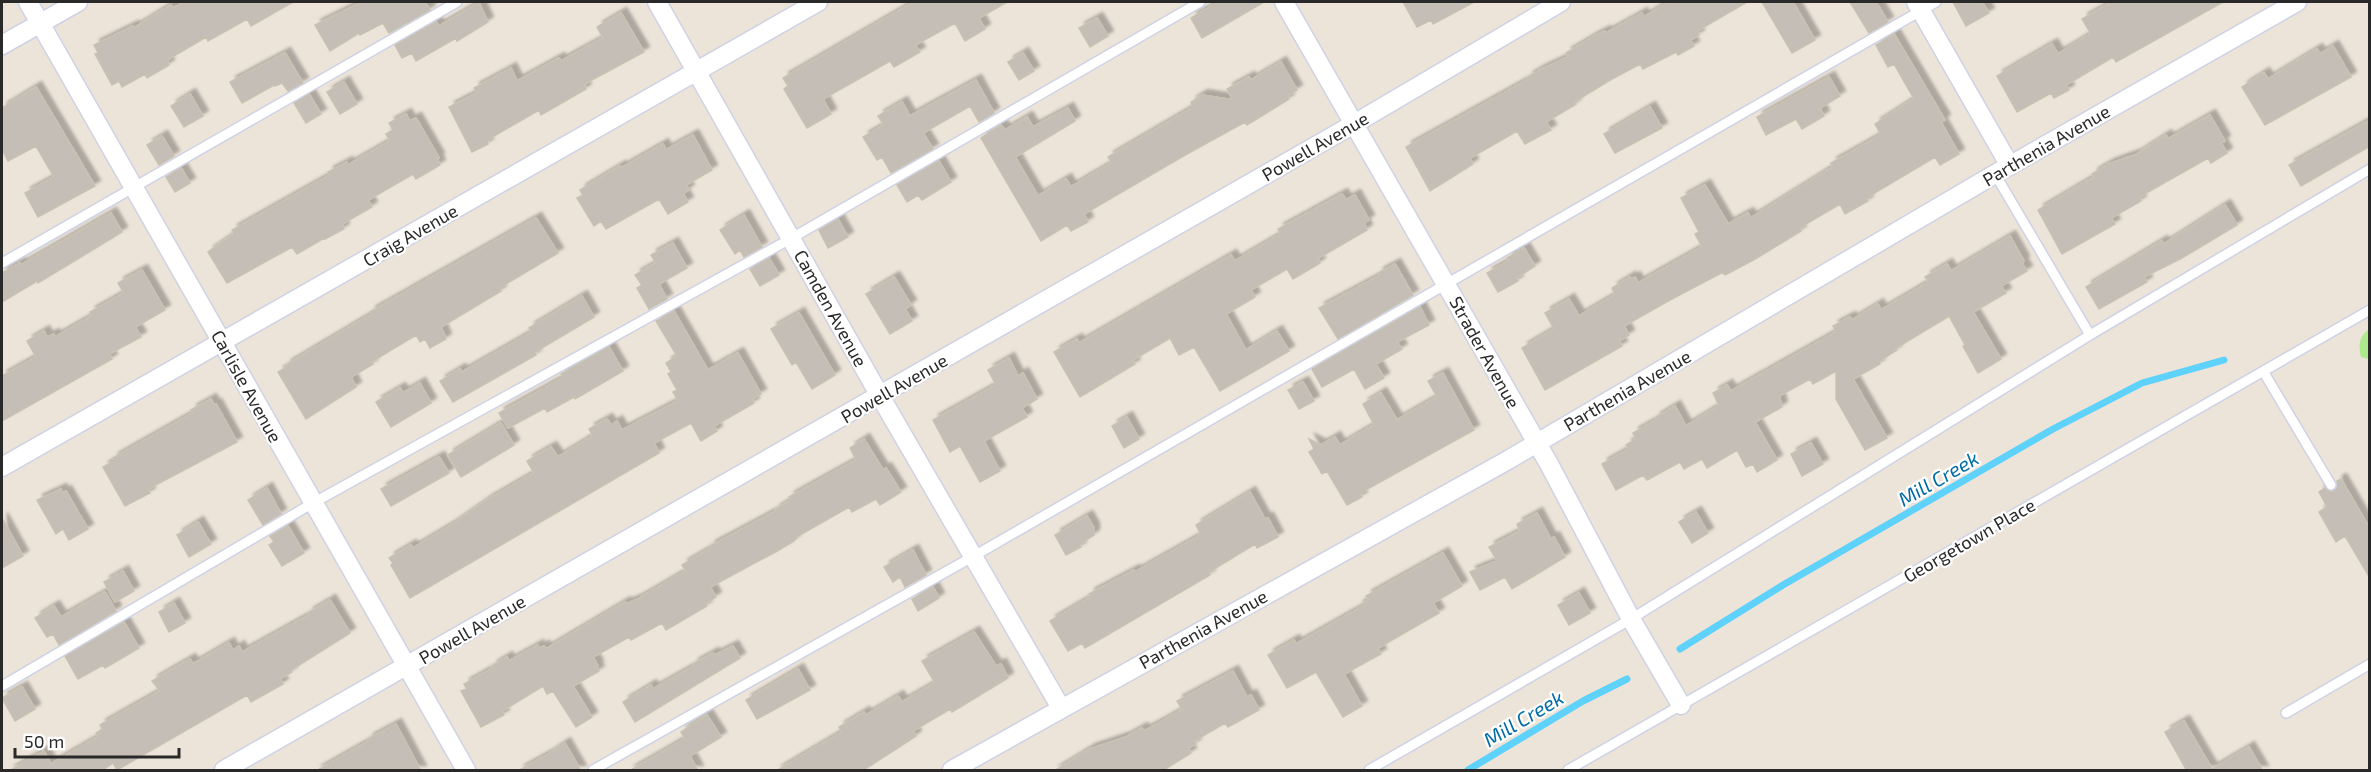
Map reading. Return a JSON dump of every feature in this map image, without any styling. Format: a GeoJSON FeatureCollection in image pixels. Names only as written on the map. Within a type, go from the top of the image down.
{"type":"FeatureCollection","features":[{"type":"Feature","properties":{"kind":"street","name":"Carlisle Avenue"},"geometry":{"type":"LineString","coordinates":[[28,2],[466,771]]}},
{"type":"Feature","properties":{"kind":"street"},"geometry":{"type":"LineString","coordinates":[[2,45],[78,2]]}},
{"type":"Feature","properties":{"kind":"street","name":"Camden Avenue"},"geometry":{"type":"LineString","coordinates":[[657,2],[880,396],[1061,708]]}},
{"type":"Feature","properties":{"kind":"street","name":"Craig Avenue"},"geometry":{"type":"LineString","coordinates":[[2,467],[818,2]]}},
{"type":"Feature","properties":{"kind":"street","name":"Strader Avenue"},"geometry":{"type":"LineString","coordinates":[[1284,2],[1447,284],[1631,619],[1681,705]]}},
{"type":"Feature","properties":{"kind":"street","name":"Powell Avenue"},"geometry":{"type":"LineString","coordinates":[[224,771],[1354,124],[1561,2]]}},
{"type":"Feature","properties":{"kind":"street","name":"Parthenia Avenue"},"geometry":{"type":"LineString","coordinates":[[952,771],[1536,443],[2002,170],[2297,2]]}},
{"type":"Feature","properties":{"kind":"street"},"geometry":{"type":"LineString","coordinates":[[1924,5],[2002,170]]}},
{"type":"Feature","properties":{"kind":"lane"},"geometry":{"type":"LineString","coordinates":[[2,264],[458,2]]}},
{"type":"Feature","properties":{"kind":"lane"},"geometry":{"type":"LineString","coordinates":[[2,686],[313,503],[792,238],[1200,2]]}},
{"type":"Feature","properties":{"kind":"lane"},"geometry":{"type":"LineString","coordinates":[[593,771],[974,556],[1447,284],[1924,5]]}},
{"type":"Feature","properties":{"kind":"lane"},"geometry":{"type":"LineString","coordinates":[[2002,170],[2090,335]]}},
{"type":"Feature","properties":{"kind":"lane"},"geometry":{"type":"LineString","coordinates":[[1369,771],[1631,619],[2090,335],[2370,170]]}},
{"type":"Feature","properties":{"kind":"lane","name":"Georgetown Place"},"geometry":{"type":"LineString","coordinates":[[1568,771],[2370,310]]}},
{"type":"Feature","properties":{"kind":"lane"},"geometry":{"type":"LineString","coordinates":[[2263,371],[2331,485]]}},
{"type":"Feature","properties":{"kind":"lane"},"geometry":{"type":"LineString","coordinates":[[2286,713],[2370,664]]}},
{"type":"Feature","properties":{"kind":"green space"},"geometry":{"type":"Polygon","coordinates":[[[2369,329],[2368,359],[2361,357],[2360,345],[2361,338],[2369,329]]]}},
{"type":"Feature","properties":{"kind":"building"},"geometry":{"type":"Polygon","coordinates":[[[185,2],[293,2],[251,26],[247,19],[208,41],[206,37],[167,60],[169,65],[147,78],[145,74],[122,87],[119,81],[112,85],[95,54],[98,53],[94,45],[133,26],[134,28],[171,5],[173,8],[185,2]]]}},
{"type":"Feature","properties":{"kind":"building"},"geometry":{"type":"Polygon","coordinates":[[[362,2],[425,2],[430,10],[389,33],[383,23],[360,35],[359,33],[330,51],[315,25],[362,2]]]}},
{"type":"Feature","properties":{"kind":"building"},"geometry":{"type":"Polygon","coordinates":[[[914,2],[1007,2],[979,18],[985,29],[965,41],[955,23],[915,45],[920,52],[894,67],[890,61],[823,99],[831,114],[807,128],[784,89],[788,86],[783,78],[914,2]]]}},
{"type":"Feature","properties":{"kind":"building"},"geometry":{"type":"Polygon","coordinates":[[[1219,2],[1264,2],[1202,38],[1191,18],[1219,2]]]}},
{"type":"Feature","properties":{"kind":"building"},"geometry":{"type":"Polygon","coordinates":[[[1403,2],[1474,2],[1433,24],[1431,20],[1417,27],[1403,2]]]}},
{"type":"Feature","properties":{"kind":"building"},"geometry":{"type":"Polygon","coordinates":[[[1669,2],[1747,2],[1697,31],[1699,35],[1690,40],[1694,46],[1678,55],[1676,52],[1643,69],[1640,64],[1610,80],[1546,122],[1551,130],[1525,144],[1517,131],[1470,158],[1473,164],[1430,191],[1406,147],[1529,79],[1528,77],[1540,70],[1568,57],[1566,53],[1597,35],[1605,31],[1606,33],[1642,13],[1644,17],[1669,2]]]}},
{"type":"Feature","properties":{"kind":"building"},"geometry":{"type":"Polygon","coordinates":[[[1762,2],[1793,2],[1815,40],[1792,53],[1762,2]]]}},
{"type":"Feature","properties":{"kind":"building"},"geometry":{"type":"Polygon","coordinates":[[[1850,2],[1876,2],[1888,22],[1869,33],[1850,2]]]}},
{"type":"Feature","properties":{"kind":"building"},"geometry":{"type":"Polygon","coordinates":[[[1953,2],[1982,2],[1989,13],[1966,26],[1953,2]]]}},
{"type":"Feature","properties":{"kind":"building"},"geometry":{"type":"Polygon","coordinates":[[[2112,2],[2223,2],[2116,62],[2113,57],[2066,85],[2069,90],[2054,98],[2051,93],[2017,112],[1997,76],[2052,44],[2058,54],[2091,34],[2082,19],[2112,2]]]}},
{"type":"Feature","properties":{"kind":"building"},"geometry":{"type":"Polygon","coordinates":[[[479,3],[488,22],[457,41],[456,38],[416,61],[412,53],[402,58],[395,45],[436,22],[439,26],[479,3]]]}},
{"type":"Feature","properties":{"kind":"building"},"geometry":{"type":"Polygon","coordinates":[[[621,13],[644,52],[586,83],[584,86],[586,89],[541,115],[539,110],[487,140],[488,144],[472,152],[449,107],[477,93],[474,88],[511,68],[517,81],[559,58],[561,61],[603,38],[597,27],[621,13]]]}},
{"type":"Feature","properties":{"kind":"building"},"geometry":{"type":"Polygon","coordinates":[[[1097,18],[1108,36],[1090,47],[1079,28],[1097,18]]]}},
{"type":"Feature","properties":{"kind":"building"},"geometry":{"type":"Polygon","coordinates":[[[1894,34],[1945,120],[1941,122],[1959,154],[1940,165],[1935,157],[1866,198],[1868,201],[1845,214],[1840,204],[1799,228],[1801,231],[1755,259],[1725,275],[1723,272],[1624,326],[1629,335],[1619,341],[1622,346],[1545,390],[1522,348],[1554,329],[1545,313],[1569,299],[1579,316],[1615,295],[1612,288],[1630,277],[1632,279],[1635,277],[1638,283],[1702,247],[1695,234],[1699,232],[1681,198],[1705,185],[1728,224],[1748,213],[1751,218],[1833,167],[1831,163],[1881,135],[1875,124],[1914,99],[1894,64],[1888,67],[1876,45],[1894,34]]]}},
{"type":"Feature","properties":{"kind":"building"},"geometry":{"type":"Polygon","coordinates":[[[2333,46],[2351,77],[2265,125],[2242,87],[2264,73],[2268,79],[2317,49],[2320,54],[2333,46]]]}},
{"type":"Feature","properties":{"kind":"building"},"geometry":{"type":"Polygon","coordinates":[[[285,53],[303,83],[288,91],[282,83],[274,85],[242,103],[230,82],[285,53]]]}},
{"type":"Feature","properties":{"kind":"building"},"geometry":{"type":"Polygon","coordinates":[[[1023,53],[1034,71],[1019,80],[1008,62],[1023,53]]]}},
{"type":"Feature","properties":{"kind":"building"},"geometry":{"type":"Polygon","coordinates":[[[1281,62],[1297,90],[1287,96],[1289,99],[1247,125],[1245,122],[1084,214],[1088,222],[1071,231],[1067,225],[1041,241],[981,138],[1001,125],[1005,130],[1027,117],[1033,127],[1068,108],[1075,121],[1015,157],[1038,196],[1066,179],[1071,187],[1112,163],[1108,157],[1192,108],[1191,102],[1202,95],[1233,100],[1227,89],[1249,77],[1251,80],[1281,62]]]}},
{"type":"Feature","properties":{"kind":"building"},"geometry":{"type":"Polygon","coordinates":[[[1829,77],[1840,96],[1820,108],[1824,116],[1802,129],[1796,119],[1766,135],[1757,117],[1829,77]]]}},
{"type":"Feature","properties":{"kind":"building"},"geometry":{"type":"Polygon","coordinates":[[[976,80],[994,113],[979,122],[970,106],[923,133],[933,149],[891,173],[882,157],[877,160],[863,137],[884,125],[878,116],[902,102],[910,116],[976,80]]]}},
{"type":"Feature","properties":{"kind":"building"},"geometry":{"type":"Polygon","coordinates":[[[344,82],[357,104],[340,114],[327,92],[344,82]]]}},
{"type":"Feature","properties":{"kind":"building"},"geometry":{"type":"Polygon","coordinates":[[[36,87],[95,186],[38,217],[25,193],[54,177],[36,146],[8,161],[2,149],[2,108],[36,87]]]}},
{"type":"Feature","properties":{"kind":"building"},"geometry":{"type":"Polygon","coordinates":[[[190,94],[203,116],[184,127],[171,106],[190,94]]]}},
{"type":"Feature","properties":{"kind":"building"},"geometry":{"type":"Polygon","coordinates":[[[309,94],[321,114],[306,123],[294,103],[309,94]]]}},
{"type":"Feature","properties":{"kind":"building"},"geometry":{"type":"Polygon","coordinates":[[[1650,107],[1662,128],[1615,153],[1604,134],[1650,107]]]}},
{"type":"Feature","properties":{"kind":"building"},"geometry":{"type":"Polygon","coordinates":[[[406,114],[410,121],[416,118],[439,158],[437,159],[440,165],[416,179],[413,174],[368,200],[372,207],[342,224],[344,229],[297,254],[292,247],[227,283],[208,252],[234,234],[232,230],[330,175],[328,172],[347,162],[348,165],[390,141],[386,134],[393,130],[389,123],[406,114]]]}},
{"type":"Feature","properties":{"kind":"building"},"geometry":{"type":"Polygon","coordinates":[[[2210,115],[2225,141],[2221,143],[2227,153],[2211,163],[2208,158],[2139,197],[2141,201],[2111,218],[2115,224],[2062,254],[2038,210],[2094,177],[2092,174],[2109,164],[2137,154],[2166,135],[2168,139],[2210,115]]]}},
{"type":"Feature","properties":{"kind":"building"},"geometry":{"type":"Polygon","coordinates":[[[2370,120],[2370,146],[2301,186],[2289,165],[2370,120]]]}},
{"type":"Feature","properties":{"kind":"building"},"geometry":{"type":"Polygon","coordinates":[[[693,135],[712,170],[686,185],[689,190],[683,193],[688,202],[668,214],[659,199],[606,229],[601,221],[594,226],[577,198],[583,195],[580,190],[663,144],[666,150],[693,135]]]}},
{"type":"Feature","properties":{"kind":"building"},"geometry":{"type":"Polygon","coordinates":[[[162,136],[174,156],[159,165],[147,145],[162,136]]]}},
{"type":"Feature","properties":{"kind":"building"},"geometry":{"type":"Polygon","coordinates":[[[939,161],[951,182],[922,200],[918,195],[907,202],[897,185],[939,161]]]}},
{"type":"Feature","properties":{"kind":"building"},"geometry":{"type":"Polygon","coordinates":[[[181,168],[190,183],[175,192],[166,177],[181,168]]]}},
{"type":"Feature","properties":{"kind":"building"},"geometry":{"type":"Polygon","coordinates":[[[1342,194],[1346,200],[1355,195],[1369,220],[1364,223],[1367,230],[1317,259],[1320,263],[1293,279],[1287,269],[1251,290],[1255,297],[1226,314],[1246,350],[1277,331],[1289,351],[1220,391],[1194,347],[1179,355],[1170,338],[1133,360],[1135,364],[1080,397],[1054,352],[1077,339],[1079,343],[1231,255],[1235,261],[1281,234],[1278,229],[1342,194]]]}},
{"type":"Feature","properties":{"kind":"building"},"geometry":{"type":"Polygon","coordinates":[[[2225,205],[2237,225],[2180,259],[2144,277],[2147,282],[2099,309],[2086,287],[2162,241],[2164,244],[2225,205]]]}},
{"type":"Feature","properties":{"kind":"building"},"geometry":{"type":"Polygon","coordinates":[[[111,213],[122,232],[2,302],[2,273],[20,263],[21,265],[111,213]]]}},
{"type":"Feature","properties":{"kind":"building"},"geometry":{"type":"Polygon","coordinates":[[[744,215],[762,247],[744,257],[740,250],[735,254],[720,230],[744,215]]]}},
{"type":"Feature","properties":{"kind":"building"},"geometry":{"type":"Polygon","coordinates":[[[536,218],[558,253],[499,288],[501,291],[441,327],[446,339],[430,348],[425,339],[420,342],[416,335],[371,362],[373,364],[351,377],[356,387],[306,419],[278,372],[287,367],[286,365],[372,314],[370,312],[536,218]]]}},
{"type":"Feature","properties":{"kind":"building"},"geometry":{"type":"Polygon","coordinates":[[[838,219],[848,237],[828,248],[819,230],[838,219]]]}},
{"type":"Feature","properties":{"kind":"building"},"geometry":{"type":"Polygon","coordinates":[[[2010,236],[2027,271],[2001,286],[2006,293],[1973,312],[2001,359],[1978,373],[1949,316],[1896,348],[1897,350],[1879,361],[1880,364],[1853,379],[1887,438],[1865,450],[1836,399],[1836,371],[1813,384],[1810,379],[1779,396],[1782,407],[1755,422],[1777,460],[1757,472],[1753,464],[1746,467],[1737,450],[1707,468],[1702,459],[1684,469],[1680,462],[1647,480],[1643,475],[1616,490],[1602,464],[1629,449],[1626,445],[1636,439],[1633,433],[1656,420],[1655,418],[1675,406],[1686,426],[1719,406],[1713,393],[1727,385],[1731,391],[1836,332],[1833,326],[1850,317],[1852,320],[1878,304],[1881,310],[1929,282],[1925,277],[1947,264],[1951,271],[2010,236]]]}},
{"type":"Feature","properties":{"kind":"building"},"geometry":{"type":"Polygon","coordinates":[[[673,243],[687,268],[659,284],[667,299],[649,309],[637,288],[642,285],[635,275],[656,263],[651,255],[673,243]]]}},
{"type":"Feature","properties":{"kind":"building"},"geometry":{"type":"Polygon","coordinates":[[[1524,248],[1535,266],[1516,278],[1518,281],[1498,292],[1487,273],[1509,261],[1507,258],[1524,248]]]}},
{"type":"Feature","properties":{"kind":"building"},"geometry":{"type":"Polygon","coordinates":[[[769,258],[779,275],[760,286],[750,269],[769,258]]]}},
{"type":"Feature","properties":{"kind":"building"},"geometry":{"type":"Polygon","coordinates":[[[1395,264],[1413,295],[1338,339],[1319,308],[1379,276],[1378,273],[1395,264]]]}},
{"type":"Feature","properties":{"kind":"building"},"geometry":{"type":"Polygon","coordinates":[[[142,270],[165,310],[135,327],[141,337],[109,354],[112,359],[2,421],[2,376],[36,357],[27,341],[44,331],[47,337],[54,334],[55,337],[92,316],[90,312],[124,293],[118,283],[142,270]]]}},
{"type":"Feature","properties":{"kind":"building"},"geometry":{"type":"Polygon","coordinates":[[[894,277],[911,305],[905,309],[912,321],[890,334],[866,294],[894,277]]]}},
{"type":"Feature","properties":{"kind":"building"},"geometry":{"type":"Polygon","coordinates":[[[582,296],[594,317],[535,352],[536,355],[453,402],[440,381],[460,369],[462,372],[532,332],[529,328],[582,296]]]}},
{"type":"Feature","properties":{"kind":"building"},"geometry":{"type":"Polygon","coordinates":[[[1420,307],[1429,325],[1397,342],[1402,349],[1376,364],[1384,378],[1365,389],[1354,369],[1322,387],[1312,369],[1420,307]]]}},
{"type":"Feature","properties":{"kind":"building"},"geometry":{"type":"Polygon","coordinates":[[[674,311],[708,370],[738,353],[761,394],[752,399],[754,403],[714,426],[717,431],[701,441],[691,423],[654,443],[659,453],[410,598],[389,558],[411,545],[413,548],[534,473],[527,461],[551,447],[558,457],[593,436],[589,429],[607,419],[611,425],[617,421],[622,430],[678,401],[673,392],[677,390],[668,374],[671,372],[666,363],[677,356],[656,321],[674,311]]]}},
{"type":"Feature","properties":{"kind":"building"},"geometry":{"type":"Polygon","coordinates":[[[799,313],[835,375],[812,389],[796,362],[792,365],[771,329],[799,313]]]}},
{"type":"Feature","properties":{"kind":"building"},"geometry":{"type":"Polygon","coordinates":[[[609,347],[623,371],[575,399],[574,397],[547,412],[545,408],[508,428],[499,413],[563,378],[561,374],[609,347]]]}},
{"type":"Feature","properties":{"kind":"building"},"geometry":{"type":"Polygon","coordinates":[[[1009,358],[1018,376],[1023,373],[1037,399],[1022,408],[1027,417],[984,441],[1000,471],[980,482],[960,446],[950,452],[933,420],[996,385],[988,370],[1009,358]]]}},
{"type":"Feature","properties":{"kind":"building"},"geometry":{"type":"Polygon","coordinates":[[[1443,373],[1474,430],[1360,493],[1362,497],[1347,505],[1327,471],[1322,474],[1309,452],[1314,449],[1309,439],[1321,445],[1335,437],[1340,445],[1374,425],[1363,404],[1381,393],[1397,420],[1437,397],[1428,381],[1443,373]]]}},
{"type":"Feature","properties":{"kind":"building"},"geometry":{"type":"Polygon","coordinates":[[[1303,382],[1314,401],[1299,409],[1288,390],[1303,382]]]}},
{"type":"Feature","properties":{"kind":"building"},"geometry":{"type":"Polygon","coordinates":[[[420,383],[431,403],[391,427],[376,402],[400,388],[403,393],[420,383]]]}},
{"type":"Feature","properties":{"kind":"building"},"geometry":{"type":"Polygon","coordinates":[[[211,399],[237,442],[148,489],[150,493],[125,506],[103,467],[114,461],[113,458],[193,413],[191,410],[211,399]]]}},
{"type":"Feature","properties":{"kind":"building"},"geometry":{"type":"Polygon","coordinates":[[[1127,417],[1139,439],[1124,448],[1112,426],[1127,417]]]}},
{"type":"Feature","properties":{"kind":"building"},"geometry":{"type":"Polygon","coordinates":[[[501,423],[514,445],[461,477],[448,455],[501,423]]]}},
{"type":"Feature","properties":{"kind":"building"},"geometry":{"type":"Polygon","coordinates":[[[864,439],[883,470],[886,468],[901,492],[880,505],[876,499],[852,512],[849,507],[798,536],[779,550],[710,587],[716,597],[706,603],[707,606],[666,630],[662,623],[631,640],[629,637],[593,657],[599,671],[573,686],[592,717],[576,727],[553,691],[547,694],[543,686],[502,711],[504,715],[481,727],[461,691],[467,689],[464,684],[493,668],[492,666],[507,657],[509,661],[538,645],[539,648],[544,646],[546,649],[625,602],[626,604],[638,599],[686,571],[682,565],[711,548],[710,546],[776,511],[791,500],[789,497],[856,460],[850,448],[864,439]]]}},
{"type":"Feature","properties":{"kind":"building"},"geometry":{"type":"Polygon","coordinates":[[[1811,443],[1823,464],[1802,476],[1791,454],[1811,443]]]}},
{"type":"Feature","properties":{"kind":"building"},"geometry":{"type":"Polygon","coordinates":[[[439,457],[449,473],[391,506],[381,489],[439,457]]]}},
{"type":"Feature","properties":{"kind":"building"},"geometry":{"type":"Polygon","coordinates":[[[2341,479],[2370,529],[2370,578],[2345,536],[2336,542],[2319,512],[2327,507],[2319,492],[2325,488],[2328,491],[2334,491],[2337,488],[2337,481],[2341,479]]]}},
{"type":"Feature","properties":{"kind":"building"},"geometry":{"type":"Polygon","coordinates":[[[267,488],[281,514],[263,525],[248,500],[267,488]]]}},
{"type":"Feature","properties":{"kind":"building"},"geometry":{"type":"Polygon","coordinates":[[[61,489],[63,493],[66,491],[88,529],[69,540],[63,529],[56,534],[37,500],[61,489]]]}},
{"type":"Feature","properties":{"kind":"building"},"geometry":{"type":"Polygon","coordinates":[[[1250,492],[1278,537],[1257,548],[1255,544],[1209,572],[1210,575],[1085,648],[1082,643],[1068,651],[1050,621],[1091,597],[1089,594],[1134,570],[1135,572],[1201,535],[1196,525],[1250,492]]]}},
{"type":"Feature","properties":{"kind":"building"},"geometry":{"type":"Polygon","coordinates":[[[1696,512],[1708,533],[1692,543],[1679,522],[1696,512]]]}},
{"type":"Feature","properties":{"kind":"building"},"geometry":{"type":"Polygon","coordinates":[[[1537,513],[1551,539],[1554,537],[1565,557],[1512,589],[1505,577],[1480,590],[1470,572],[1497,561],[1489,547],[1520,531],[1517,524],[1537,513]]]}},
{"type":"Feature","properties":{"kind":"building"},"geometry":{"type":"Polygon","coordinates":[[[1087,516],[1094,528],[1094,535],[1079,544],[1081,547],[1066,555],[1055,535],[1087,516]]]}},
{"type":"Feature","properties":{"kind":"building"},"geometry":{"type":"Polygon","coordinates":[[[2,518],[23,556],[2,568],[2,518]]]}},
{"type":"Feature","properties":{"kind":"building"},"geometry":{"type":"Polygon","coordinates":[[[198,522],[211,544],[189,557],[177,535],[198,522]]]}},
{"type":"Feature","properties":{"kind":"building"},"geometry":{"type":"Polygon","coordinates":[[[288,526],[304,553],[282,566],[269,545],[274,542],[270,536],[288,526]]]}},
{"type":"Feature","properties":{"kind":"building"},"geometry":{"type":"Polygon","coordinates":[[[913,550],[926,575],[905,587],[900,577],[893,582],[884,567],[913,550]]]}},
{"type":"Feature","properties":{"kind":"building"},"geometry":{"type":"Polygon","coordinates":[[[1443,553],[1462,586],[1433,603],[1439,613],[1378,648],[1381,654],[1344,674],[1362,706],[1343,717],[1316,672],[1287,688],[1268,655],[1294,640],[1296,644],[1360,608],[1358,606],[1369,600],[1366,596],[1443,553]]]}},
{"type":"Feature","properties":{"kind":"building"},"geometry":{"type":"Polygon","coordinates":[[[123,571],[134,591],[115,602],[104,582],[123,571]]]}},
{"type":"Feature","properties":{"kind":"building"},"geometry":{"type":"Polygon","coordinates":[[[933,587],[939,598],[918,611],[912,599],[933,587]]]}},
{"type":"Feature","properties":{"kind":"building"},"geometry":{"type":"Polygon","coordinates":[[[105,592],[116,611],[59,645],[53,634],[47,637],[35,618],[54,606],[61,617],[105,592]]]}},
{"type":"Feature","properties":{"kind":"building"},"geometry":{"type":"Polygon","coordinates":[[[1579,593],[1590,613],[1569,625],[1558,605],[1579,593]]]}},
{"type":"Feature","properties":{"kind":"building"},"geometry":{"type":"Polygon","coordinates":[[[330,600],[350,633],[291,670],[292,672],[280,679],[283,684],[251,702],[247,695],[117,770],[113,763],[101,771],[9,771],[44,751],[51,764],[98,737],[96,733],[103,729],[100,725],[160,691],[152,681],[190,659],[193,664],[229,643],[233,650],[239,646],[242,652],[309,615],[308,613],[330,600]]]}},
{"type":"Feature","properties":{"kind":"building"},"geometry":{"type":"Polygon","coordinates":[[[174,603],[185,623],[169,632],[159,612],[174,603]]]}},
{"type":"Feature","properties":{"kind":"building"},"geometry":{"type":"Polygon","coordinates":[[[124,622],[139,648],[105,668],[103,665],[78,679],[65,656],[124,622]]]}},
{"type":"Feature","properties":{"kind":"building"},"geometry":{"type":"Polygon","coordinates":[[[974,632],[996,666],[1001,664],[1008,678],[952,712],[950,709],[913,731],[916,736],[862,771],[776,771],[842,732],[839,727],[864,712],[866,715],[898,696],[902,702],[935,683],[922,661],[974,632]]]}},
{"type":"Feature","properties":{"kind":"building"},"geometry":{"type":"Polygon","coordinates":[[[733,646],[740,658],[635,722],[623,702],[651,685],[653,689],[713,653],[715,655],[733,646]]]}},
{"type":"Feature","properties":{"kind":"building"},"geometry":{"type":"Polygon","coordinates":[[[798,669],[810,690],[757,719],[746,700],[798,669]]]}},
{"type":"Feature","properties":{"kind":"building"},"geometry":{"type":"Polygon","coordinates":[[[1233,671],[1247,697],[1251,695],[1259,710],[1228,727],[1225,723],[1194,741],[1196,744],[1188,748],[1191,753],[1162,771],[1054,771],[1090,749],[1126,737],[1142,728],[1144,731],[1161,722],[1182,710],[1177,701],[1233,671]]]}},
{"type":"Feature","properties":{"kind":"building"},"geometry":{"type":"Polygon","coordinates":[[[22,687],[35,709],[15,721],[2,698],[22,687]]]}},
{"type":"Feature","properties":{"kind":"building"},"geometry":{"type":"Polygon","coordinates":[[[707,715],[721,737],[690,756],[698,771],[629,771],[685,739],[681,732],[707,715]]]}},
{"type":"Feature","properties":{"kind":"building"},"geometry":{"type":"Polygon","coordinates":[[[2184,721],[2212,769],[2249,747],[2263,771],[2187,771],[2165,732],[2184,721]]]}},
{"type":"Feature","properties":{"kind":"building"},"geometry":{"type":"Polygon","coordinates":[[[396,724],[421,771],[316,771],[369,741],[368,739],[396,724]]]}},
{"type":"Feature","properties":{"kind":"building"},"geometry":{"type":"Polygon","coordinates":[[[565,743],[581,771],[518,771],[547,755],[565,743]]]}},
{"type":"Feature","properties":{"kind":"waterway","name":"Mill Creek"},"geometry":{"type":"LineString","coordinates":[[1680,649],[1783,585],[2053,429],[2142,383],[2224,360]]}},
{"type":"Feature","properties":{"kind":"waterway","name":"Mill Creek"},"geometry":{"type":"LineString","coordinates":[[1468,770],[1583,701],[1627,679]]}}]}
